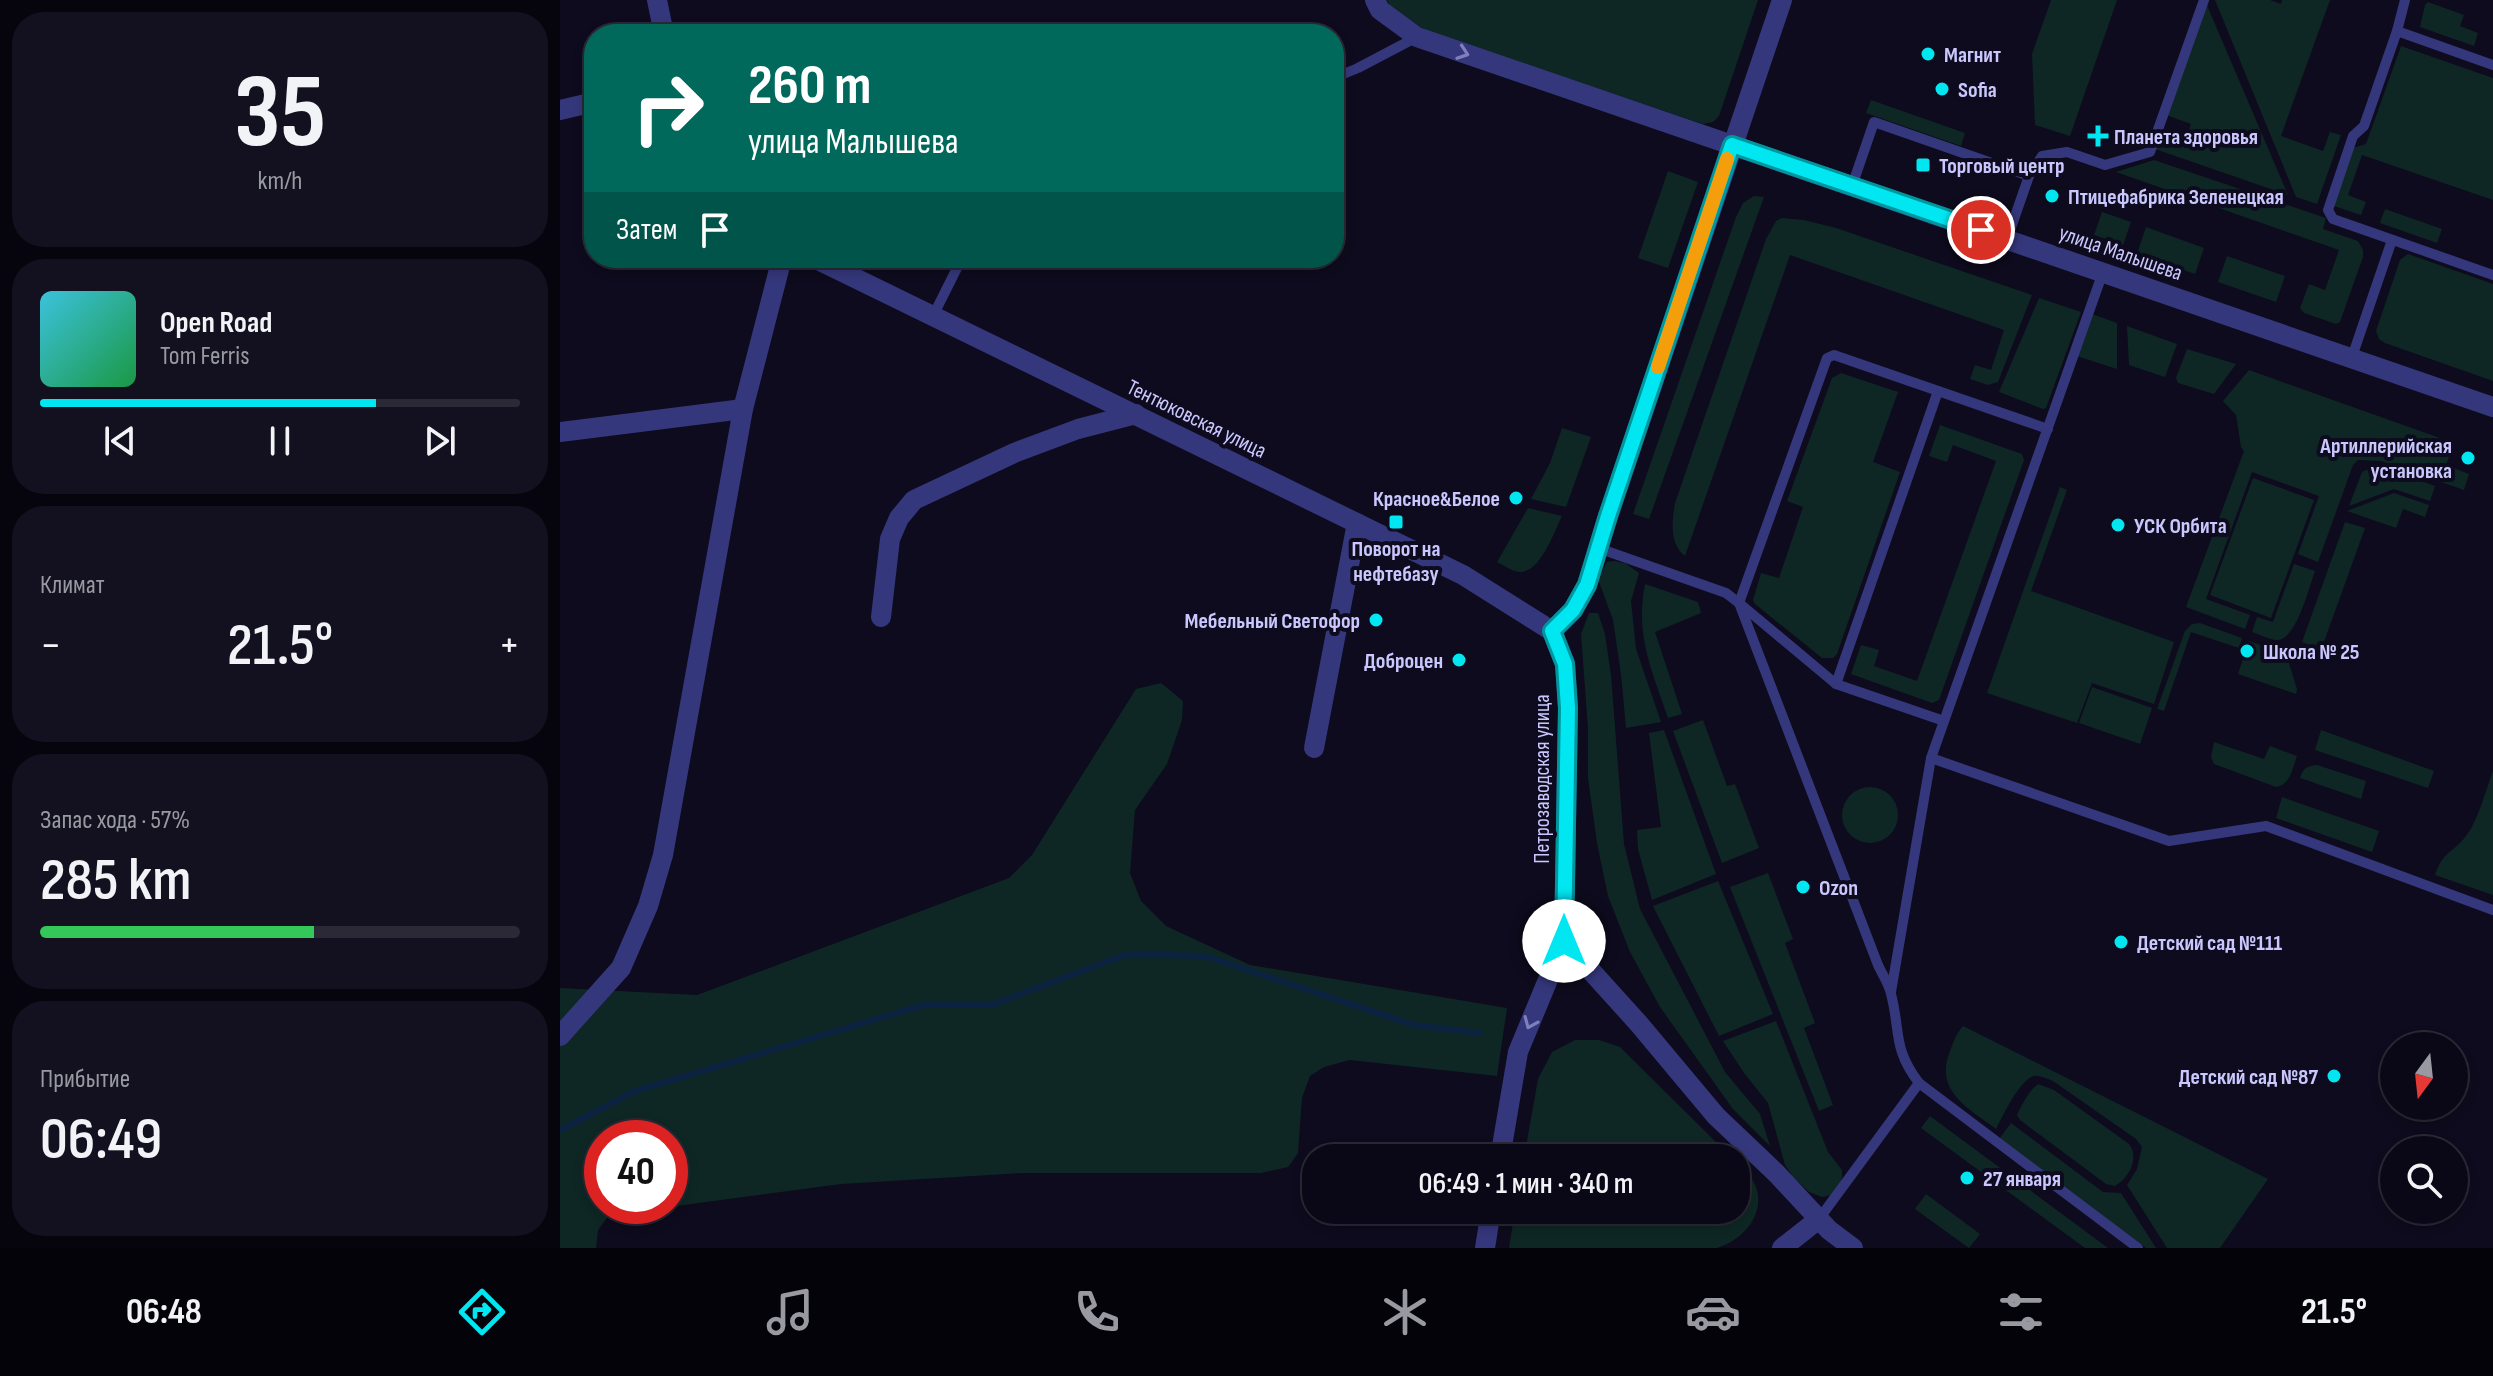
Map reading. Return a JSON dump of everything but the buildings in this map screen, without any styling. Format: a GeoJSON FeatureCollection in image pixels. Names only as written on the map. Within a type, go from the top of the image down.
{"type":"FeatureCollection","features":[{"type":"Feature","properties":{"kind":"street"},"geometry":{"type":"LineString","coordinates":[[657,0],[662,24]]}},
{"type":"Feature","properties":{"kind":"street","name":"улица Малышева"},"geometry":{"type":"LineString","coordinates":[[1375,0],[1380,10],[1417,37],[2493,407]]}},
{"type":"Feature","properties":{"kind":"street"},"geometry":{"type":"LineString","coordinates":[[1552,631],[1573,610],[1587,585],[1782,0]]}},
{"type":"Feature","properties":{"kind":"street"},"geometry":{"type":"LineString","coordinates":[[560,110],[584,104]]}},
{"type":"Feature","properties":{"kind":"street"},"geometry":{"type":"LineString","coordinates":[[560,1036],[621,968],[648,906],[663,855],[743,409],[779,268]]}},
{"type":"Feature","properties":{"kind":"street","name":"Тентюковская улица"},"geometry":{"type":"LineString","coordinates":[[835,268],[1463,575],[1552,631]]}},
{"type":"Feature","properties":{"kind":"street"},"geometry":{"type":"LineString","coordinates":[[560,432],[743,409]]}},
{"type":"Feature","properties":{"kind":"street"},"geometry":{"type":"LineString","coordinates":[[881,617],[890,539],[899,518],[914,500],[1014,453],[1078,429],[1136,414]]}},
{"type":"Feature","properties":{"kind":"street"},"geometry":{"type":"LineString","coordinates":[[1314,748],[1357,523]]}},
{"type":"Feature","properties":{"kind":"street","name":"Петрозаводская улица"},"geometry":{"type":"LineString","coordinates":[[1552,631],[1565,664],[1568,708],[1564,941]]}},
{"type":"Feature","properties":{"kind":"street"},"geometry":{"type":"LineString","coordinates":[[1502,1144],[1518,1052],[1564,941],[1716,1116],[1829,1230],[1853,1248]]}},
{"type":"Feature","properties":{"kind":"street"},"geometry":{"type":"LineString","coordinates":[[1782,1248],[1819,1219]]}},
{"type":"Feature","properties":{"kind":"street"},"geometry":{"type":"LineString","coordinates":[[1485,1248],[1489,1224]]}},
{"type":"Feature","properties":{"kind":"lane"},"geometry":{"type":"LineString","coordinates":[[2007,239],[2029,176],[2042,156],[2067,152],[2105,165],[2150,152],[2204,0]]}},
{"type":"Feature","properties":{"kind":"lane"},"geometry":{"type":"LineString","coordinates":[[2405,0],[2364,126],[2353,136],[2328,210],[2333,219],[2493,275]]}},
{"type":"Feature","properties":{"kind":"lane"},"geometry":{"type":"LineString","coordinates":[[2397,31],[2493,65]]}},
{"type":"Feature","properties":{"kind":"lane"},"geometry":{"type":"LineString","coordinates":[[1344,74],[1417,37]]}},
{"type":"Feature","properties":{"kind":"lane"},"geometry":{"type":"LineString","coordinates":[[1852,186],[1874,122],[2029,176]]}},
{"type":"Feature","properties":{"kind":"lane"},"geometry":{"type":"LineString","coordinates":[[2352,357],[2392,240]]}},
{"type":"Feature","properties":{"kind":"lane"},"geometry":{"type":"LineString","coordinates":[[933,316],[957,268]]}},
{"type":"Feature","properties":{"kind":"lane"},"geometry":{"type":"LineString","coordinates":[[2103,272],[1931,758],[1891,992],[1897,1039],[1906,1066],[1919,1083],[2138,1248]]}},
{"type":"Feature","properties":{"kind":"lane"},"geometry":{"type":"LineString","coordinates":[[1891,992],[1739,603],[1827,358],[1834,355],[2048,429]]}},
{"type":"Feature","properties":{"kind":"lane"},"geometry":{"type":"LineString","coordinates":[[1836,684],[1938,391]]}},
{"type":"Feature","properties":{"kind":"lane"},"geometry":{"type":"LineString","coordinates":[[1598,548],[1726,593],[1836,684],[1944,721]]}},
{"type":"Feature","properties":{"kind":"lane"},"geometry":{"type":"LineString","coordinates":[[1931,758],[2169,841],[2266,826],[2493,910]]}},
{"type":"Feature","properties":{"kind":"lane"},"geometry":{"type":"LineString","coordinates":[[1819,1219],[1919,1083]]}},
{"type":"Feature","properties":{"kind":"green space"},"geometry":{"type":"Polygon","coordinates":[[[1387,0],[1758,0],[1719,116],[1713,122],[1703,124],[1427,31],[1390,6],[1387,0]]]}},
{"type":"Feature","properties":{"kind":"green space"},"geometry":{"type":"Polygon","coordinates":[[[2051,0],[2117,0],[2070,136],[2035,125],[2032,54],[2051,0]]]}},
{"type":"Feature","properties":{"kind":"green space"},"geometry":{"type":"Polygon","coordinates":[[[2215,0],[2270,0],[2281,4],[2282,0],[2330,0],[2281,136],[2323,151],[2330,132],[2341,135],[2317,204],[2296,197],[2215,0]]]}},
{"type":"Feature","properties":{"kind":"green space"},"geometry":{"type":"Polygon","coordinates":[[[2428,2],[2464,15],[2460,26],[2478,33],[2474,46],[2420,27],[2428,2]]]}},
{"type":"Feature","properties":{"kind":"green space"},"geometry":{"type":"Polygon","coordinates":[[[2206,3],[2288,195],[2155,149],[2158,139],[2183,146],[2191,124],[2166,115],[2206,3]]]}},
{"type":"Feature","properties":{"kind":"green space"},"geometry":{"type":"Polygon","coordinates":[[[2401,46],[2493,78],[2493,200],[2362,155],[2348,195],[2366,202],[2361,215],[2334,206],[2353,148],[2366,144],[2401,46]]]}},
{"type":"Feature","properties":{"kind":"green space"},"geometry":{"type":"Polygon","coordinates":[[[1871,100],[1965,133],[1961,146],[1866,113],[1871,100]]]}},
{"type":"Feature","properties":{"kind":"green space"},"geometry":{"type":"Polygon","coordinates":[[[2154,160],[2326,218],[2323,229],[2358,241],[2363,257],[2340,322],[2336,324],[2304,313],[2300,308],[2309,284],[2325,290],[2339,250],[2116,172],[2154,160]]]}},
{"type":"Feature","properties":{"kind":"green space"},"geometry":{"type":"Polygon","coordinates":[[[1668,171],[1698,182],[1668,268],[1638,258],[1668,171]]]}},
{"type":"Feature","properties":{"kind":"green space"},"geometry":{"type":"Polygon","coordinates":[[[1754,196],[1764,197],[1649,519],[1633,514],[1736,217],[1743,203],[1754,196]]]}},
{"type":"Feature","properties":{"kind":"green space"},"geometry":{"type":"Polygon","coordinates":[[[2385,209],[2442,229],[2437,243],[2380,223],[2385,209]]]}},
{"type":"Feature","properties":{"kind":"green space"},"geometry":{"type":"Polygon","coordinates":[[[2102,212],[2131,222],[2123,245],[2094,235],[2102,212]]]}},
{"type":"Feature","properties":{"kind":"green space"},"geometry":{"type":"Polygon","coordinates":[[[1782,218],[1836,228],[2032,295],[1998,382],[1988,385],[1970,379],[1975,365],[1991,370],[2004,330],[1790,255],[1685,556],[1674,539],[1675,503],[1766,239],[1776,221],[1782,218]]]}},
{"type":"Feature","properties":{"kind":"green space"},"geometry":{"type":"Polygon","coordinates":[[[2146,227],[2204,248],[2195,274],[2137,254],[2146,227]]]}},
{"type":"Feature","properties":{"kind":"green space"},"geometry":{"type":"Polygon","coordinates":[[[2408,254],[2493,284],[2493,381],[2379,339],[2376,331],[2400,260],[2408,254]]]}},
{"type":"Feature","properties":{"kind":"green space"},"geometry":{"type":"Polygon","coordinates":[[[2227,256],[2285,276],[2276,302],[2218,282],[2227,256]]]}},
{"type":"Feature","properties":{"kind":"green space"},"geometry":{"type":"Polygon","coordinates":[[[2039,298],[2081,312],[2046,408],[2043,409],[1999,392],[2039,298]]]}},
{"type":"Feature","properties":{"kind":"green space"},"geometry":{"type":"Polygon","coordinates":[[[2092,314],[2117,323],[2117,369],[2077,356],[2092,314]]]}},
{"type":"Feature","properties":{"kind":"green space"},"geometry":{"type":"Polygon","coordinates":[[[2127,326],[2177,344],[2165,377],[2129,365],[2127,326]]]}},
{"type":"Feature","properties":{"kind":"green space"},"geometry":{"type":"Polygon","coordinates":[[[2187,349],[2236,364],[2214,394],[2178,383],[2176,378],[2187,349]]]}},
{"type":"Feature","properties":{"kind":"green space"},"geometry":{"type":"Polygon","coordinates":[[[2249,370],[2454,443],[2446,465],[2469,474],[2464,490],[2381,461],[2358,460],[2353,465],[2318,562],[2298,554],[2319,496],[2252,472],[2206,599],[2250,615],[2245,629],[2186,607],[2244,451],[2236,415],[2223,401],[2249,370]]]}},
{"type":"Feature","properties":{"kind":"green space"},"geometry":{"type":"Polygon","coordinates":[[[1841,373],[1898,392],[1873,462],[1900,472],[1837,654],[1833,658],[1822,658],[1753,600],[1761,573],[1779,578],[1803,507],[1787,501],[1832,378],[1841,373]]]}},
{"type":"Feature","properties":{"kind":"green space"},"geometry":{"type":"Polygon","coordinates":[[[1940,425],[2022,454],[2024,460],[1939,700],[1932,703],[1851,674],[1861,645],[1879,650],[1874,666],[1917,681],[1996,461],[1953,445],[1947,462],[1929,456],[1940,425]]]}},
{"type":"Feature","properties":{"kind":"green space"},"geometry":{"type":"Polygon","coordinates":[[[1562,428],[1591,437],[1566,507],[1531,499],[1550,463],[1562,428]]]}},
{"type":"Feature","properties":{"kind":"green space"},"geometry":{"type":"Polygon","coordinates":[[[2370,468],[2384,468],[2435,486],[2430,501],[2394,489],[2349,506],[2362,472],[2370,468]]]}},
{"type":"Feature","properties":{"kind":"green space"},"geometry":{"type":"Polygon","coordinates":[[[2253,478],[2314,500],[2271,618],[2210,595],[2253,478]]]}},
{"type":"Feature","properties":{"kind":"green space"},"geometry":{"type":"Polygon","coordinates":[[[2060,487],[2067,490],[2031,591],[2174,642],[2154,704],[2092,683],[2077,723],[1987,693],[2060,487]]]}},
{"type":"Feature","properties":{"kind":"green space"},"geometry":{"type":"Polygon","coordinates":[[[2394,493],[2429,505],[2425,517],[2403,509],[2396,528],[2347,511],[2394,493]]]}},
{"type":"Feature","properties":{"kind":"green space"},"geometry":{"type":"Polygon","coordinates":[[[1528,508],[1562,516],[1541,558],[1528,570],[1518,572],[1497,562],[1528,508]]]}},
{"type":"Feature","properties":{"kind":"green space"},"geometry":{"type":"Polygon","coordinates":[[[2345,522],[2365,528],[2321,650],[2302,642],[2345,522]]]}},
{"type":"Feature","properties":{"kind":"green space"},"geometry":{"type":"Polygon","coordinates":[[[1607,562],[1625,563],[1639,573],[1631,601],[1636,649],[1661,722],[1626,728],[1613,620],[1598,579],[1607,562]]]}},
{"type":"Feature","properties":{"kind":"green space"},"geometry":{"type":"Polygon","coordinates":[[[2294,564],[2315,571],[2296,623],[2283,638],[2276,640],[2252,632],[2257,617],[2273,622],[2294,564]]]}},
{"type":"Feature","properties":{"kind":"green space"},"geometry":{"type":"Polygon","coordinates":[[[1645,584],[1698,602],[1701,613],[1655,632],[1682,714],[1668,718],[1644,637],[1642,603],[1645,584]]]}},
{"type":"Feature","properties":{"kind":"green space"},"geometry":{"type":"Polygon","coordinates":[[[1589,613],[1598,613],[1605,634],[1624,844],[1640,909],[1725,1072],[1760,1114],[1770,1146],[1733,1109],[1660,1007],[1630,952],[1608,896],[1588,778],[1581,634],[1589,613]]]}},
{"type":"Feature","properties":{"kind":"green space"},"geometry":{"type":"Polygon","coordinates":[[[2200,623],[2242,638],[2239,648],[2191,632],[2164,711],[2157,709],[2185,631],[2192,624],[2200,623]]]}},
{"type":"Feature","properties":{"kind":"green space"},"geometry":{"type":"Polygon","coordinates":[[[2249,641],[2286,654],[2296,694],[2238,674],[2249,641]]]}},
{"type":"Feature","properties":{"kind":"green space"},"geometry":{"type":"Polygon","coordinates":[[[1161,683],[1183,701],[1182,720],[1167,764],[1135,810],[1130,873],[1141,901],[1166,926],[1250,965],[1507,1008],[1497,1076],[1350,1060],[1324,1067],[1310,1076],[1302,1098],[1298,1153],[1288,1167],[1261,1173],[1022,1173],[841,1184],[688,1204],[688,1120],[584,1120],[584,1224],[602,1224],[598,1230],[596,1248],[560,1248],[560,988],[697,995],[1009,878],[1032,855],[1136,689],[1161,683]]]}},
{"type":"Feature","properties":{"kind":"green space"},"geometry":{"type":"Polygon","coordinates":[[[2092,687],[2152,708],[2140,744],[2079,723],[2092,687]]]}},
{"type":"Feature","properties":{"kind":"green space"},"geometry":{"type":"Polygon","coordinates":[[[1703,720],[1727,786],[1735,784],[1759,848],[1722,863],[1673,731],[1703,720]]]}},
{"type":"Feature","properties":{"kind":"green space"},"geometry":{"type":"Polygon","coordinates":[[[1664,730],[1716,874],[1652,900],[1638,849],[1637,830],[1661,827],[1649,733],[1664,730]]]}},
{"type":"Feature","properties":{"kind":"green space"},"geometry":{"type":"Polygon","coordinates":[[[2321,730],[2434,771],[2428,788],[2315,750],[2321,730]]]}},
{"type":"Feature","properties":{"kind":"green space"},"geometry":{"type":"Polygon","coordinates":[[[2214,742],[2264,759],[2270,746],[2297,756],[2288,779],[2276,787],[2214,764],[2211,757],[2214,742]]]}},
{"type":"Feature","properties":{"kind":"green space"},"geometry":{"type":"Polygon","coordinates":[[[2317,765],[2366,781],[2361,799],[2300,778],[2306,768],[2317,765]]]}},
{"type":"Feature","properties":{"kind":"green space"},"geometry":{"type":"Polygon","coordinates":[[[2493,771],[2493,895],[2435,875],[2445,857],[2470,830],[2493,771]]]}},
{"type":"Feature","properties":{"kind":"green space"},"geometry":{"type":"Polygon","coordinates":[[[1870,787],[1890,795],[1898,815],[1890,835],[1870,843],[1850,835],[1842,815],[1850,795],[1870,787]]]}},
{"type":"Feature","properties":{"kind":"green space"},"geometry":{"type":"Polygon","coordinates":[[[2282,797],[2379,831],[2372,852],[2276,818],[2282,797]]]}},
{"type":"Feature","properties":{"kind":"green space"},"geometry":{"type":"Polygon","coordinates":[[[1768,873],[1793,939],[1785,943],[1815,1023],[1804,1028],[1833,1105],[1819,1111],[1730,887],[1768,873]]]}},
{"type":"Feature","properties":{"kind":"green space"},"geometry":{"type":"Polygon","coordinates":[[[1718,881],[1773,1014],[1719,1036],[1653,906],[1718,881]]]}},
{"type":"Feature","properties":{"kind":"green space"},"geometry":{"type":"Polygon","coordinates":[[[1776,1021],[1828,1152],[1842,1170],[1838,1189],[1831,1195],[1822,1197],[1809,1192],[1793,1177],[1785,1165],[1768,1103],[1723,1041],[1776,1021]]]}},
{"type":"Feature","properties":{"kind":"green space"},"geometry":{"type":"Polygon","coordinates":[[[1963,1026],[2268,1179],[2220,1248],[2167,1248],[2127,1185],[2137,1169],[2142,1147],[2136,1139],[2053,1081],[2041,1077],[2034,1076],[2023,1084],[1996,1129],[1958,1098],[1947,1079],[1946,1067],[1953,1043],[1963,1026]]]}},
{"type":"Feature","properties":{"kind":"green space"},"geometry":{"type":"Polygon","coordinates":[[[1575,1040],[1599,1040],[1620,1047],[1718,1144],[1526,1144],[1538,1079],[1552,1052],[1575,1040]]]}},
{"type":"Feature","properties":{"kind":"green space"},"geometry":{"type":"Polygon","coordinates":[[[2038,1084],[2054,1090],[2129,1144],[2133,1161],[2128,1173],[2115,1186],[2106,1184],[2020,1120],[2017,1115],[2019,1111],[2038,1084]]]}},
{"type":"Feature","properties":{"kind":"green space"},"geometry":{"type":"Polygon","coordinates":[[[1930,1116],[2108,1248],[2085,1248],[1921,1128],[1930,1116]]]}},
{"type":"Feature","properties":{"kind":"green space"},"geometry":{"type":"Polygon","coordinates":[[[2011,1123],[2103,1192],[2121,1193],[2156,1248],[2146,1248],[1999,1139],[2011,1123]]]}},
{"type":"Feature","properties":{"kind":"green space"},"geometry":{"type":"Polygon","coordinates":[[[1750,1176],[1758,1199],[1750,1224],[1750,1176]]]}},
{"type":"Feature","properties":{"kind":"green space"},"geometry":{"type":"Polygon","coordinates":[[[1926,1194],[1980,1234],[1969,1248],[1915,1209],[1926,1194]]]}},
{"type":"Feature","properties":{"kind":"green space"},"geometry":{"type":"Polygon","coordinates":[[[1513,1224],[1750,1224],[1738,1237],[1717,1248],[1509,1248],[1513,1224]]]}},
{"type":"Feature","properties":{"kind":"waterway"},"geometry":{"type":"LineString","coordinates":[[560,1130],[635,1091],[927,1004],[994,1004],[1127,954],[1205,956],[1414,1025],[1480,1033]]}},
{"type":"Feature","properties":{"kind":"slow traffic"},"geometry":{"type":"LineString","coordinates":[[1658,367],[1727,159]]}},
{"type":"Feature","properties":{"kind":"place","name":"Магнит"},"geometry":{"type":"Point","coordinates":[1928,54]}},
{"type":"Feature","properties":{"kind":"place","name":"Sofia"},"geometry":{"type":"Point","coordinates":[1942,89]}},
{"type":"Feature","properties":{"kind":"place","name":"Планета здоровья"},"geometry":{"type":"Point","coordinates":[2098,136]}},
{"type":"Feature","properties":{"kind":"place","name":"Торговый центр"},"geometry":{"type":"Point","coordinates":[1923,165]}},
{"type":"Feature","properties":{"kind":"place","name":"Птицефабрика Зеленецкая"},"geometry":{"type":"Point","coordinates":[2052,196]}},
{"type":"Feature","properties":{"kind":"place","name":"Артиллерийская установка"},"geometry":{"type":"Point","coordinates":[2468,458]}},
{"type":"Feature","properties":{"kind":"place","name":"Красное&Белое"},"geometry":{"type":"Point","coordinates":[1516,498]}},
{"type":"Feature","properties":{"kind":"place","name":"Поворот на нефтебазу"},"geometry":{"type":"Point","coordinates":[1396,522]}},
{"type":"Feature","properties":{"kind":"place","name":"УСК Орбита"},"geometry":{"type":"Point","coordinates":[2118,525]}},
{"type":"Feature","properties":{"kind":"place","name":"Мебельный Светофор"},"geometry":{"type":"Point","coordinates":[1376,620]}},
{"type":"Feature","properties":{"kind":"place","name":"Школа № 25"},"geometry":{"type":"Point","coordinates":[2247,651]}},
{"type":"Feature","properties":{"kind":"place","name":"Доброцен"},"geometry":{"type":"Point","coordinates":[1459,660]}},
{"type":"Feature","properties":{"kind":"place","name":"Ozon"},"geometry":{"type":"Point","coordinates":[1803,887]}},
{"type":"Feature","properties":{"kind":"place","name":"Детский сад №111"},"geometry":{"type":"Point","coordinates":[2121,942]}},
{"type":"Feature","properties":{"kind":"place","name":"Детский сад №87"},"geometry":{"type":"Point","coordinates":[2334,1076]}},
{"type":"Feature","properties":{"kind":"place","name":"27 января"},"geometry":{"type":"Point","coordinates":[1967,1178]}},
{"type":"Feature","properties":{"kind":"route"},"geometry":{"type":"LineString","coordinates":[[1564,941],[1568,708],[1565,664],[1552,631],[1573,610],[1587,585],[1732,145],[1981,230]]}}]}
